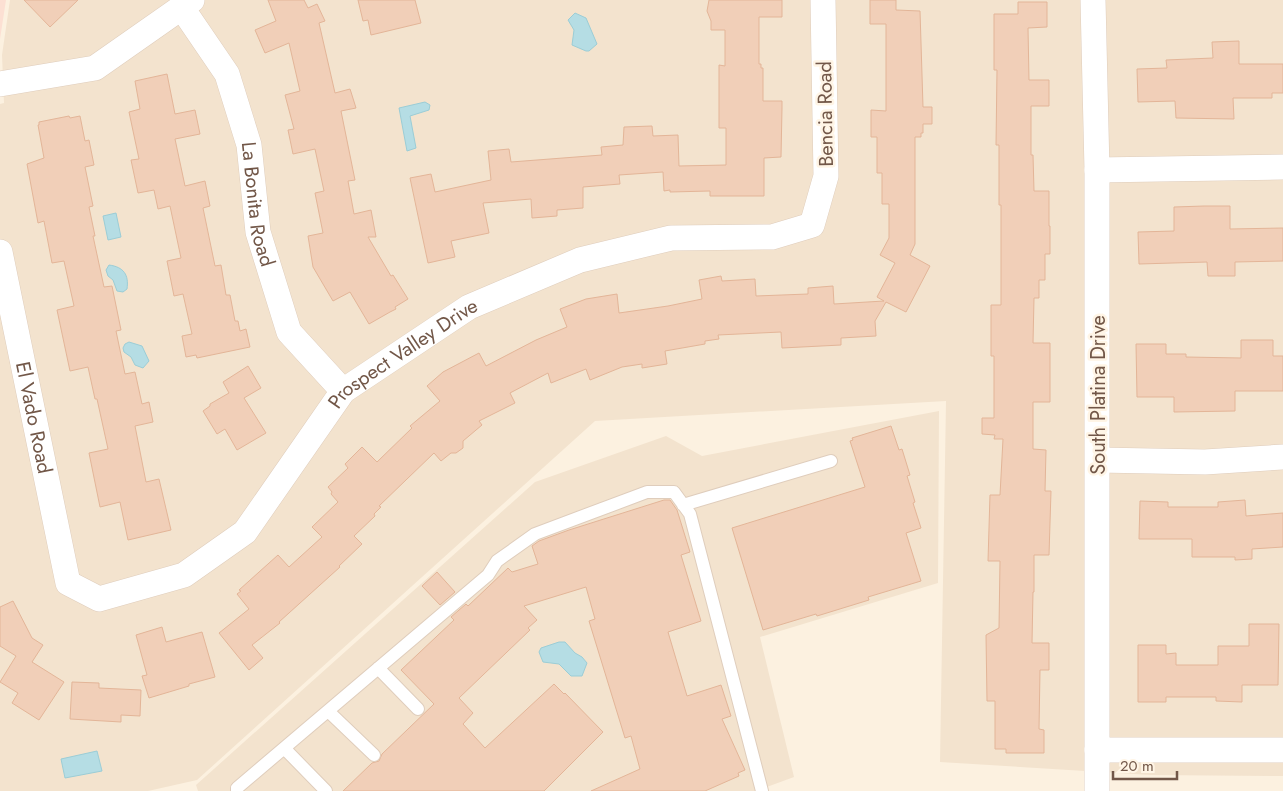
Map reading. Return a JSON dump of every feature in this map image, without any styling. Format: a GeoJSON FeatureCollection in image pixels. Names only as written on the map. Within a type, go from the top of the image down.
{"type":"FeatureCollection","features":[{"type":"Feature","properties":{"kind":"street","name":"Bencia Road"},"geometry":{"type":"LineString","coordinates":[[812,225],[826,176],[824,0]]}},
{"type":"Feature","properties":{"kind":"street","name":"South Platina Drive"},"geometry":{"type":"LineString","coordinates":[[1093,0],[1097,170],[1097,791]]}},
{"type":"Feature","properties":{"kind":"street"},"geometry":{"type":"LineString","coordinates":[[0,84],[96,68],[187,4]]}},
{"type":"Feature","properties":{"kind":"street","name":"La Bonita Road"},"geometry":{"type":"LineString","coordinates":[[187,4],[228,74],[249,145],[258,232],[289,332],[343,391]]}},
{"type":"Feature","properties":{"kind":"street"},"geometry":{"type":"LineString","coordinates":[[1097,170],[1283,167]]}},
{"type":"Feature","properties":{"kind":"street","name":"Prospect Valley Drive"},"geometry":{"type":"LineString","coordinates":[[68,583],[99,599],[184,575],[245,532],[343,391],[469,307],[580,260],[671,238],[772,237],[812,225]]}},
{"type":"Feature","properties":{"kind":"street","name":"El Vado Road"},"geometry":{"type":"LineString","coordinates":[[0,252],[68,583]]}},
{"type":"Feature","properties":{"kind":"street"},"geometry":{"type":"LineString","coordinates":[[1098,460],[1205,462],[1283,457]]}},
{"type":"Feature","properties":{"kind":"street"},"geometry":{"type":"LineString","coordinates":[[1097,750],[1283,750]]}},
{"type":"Feature","properties":{"kind":"lane"},"geometry":{"type":"LineString","coordinates":[[683,505],[831,460]]}},
{"type":"Feature","properties":{"kind":"lane"},"geometry":{"type":"LineString","coordinates":[[237,791],[237,788],[488,575],[497,561],[535,534],[647,492],[674,492],[690,514],[762,791]]}},
{"type":"Feature","properties":{"kind":"lane"},"geometry":{"type":"LineString","coordinates":[[378,668],[418,709]]}},
{"type":"Feature","properties":{"kind":"lane"},"geometry":{"type":"LineString","coordinates":[[328,711],[374,756]]}},
{"type":"Feature","properties":{"kind":"lane"},"geometry":{"type":"LineString","coordinates":[[284,748],[326,791]]}},
{"type":"Feature","properties":{"kind":"shaded area"},"geometry":{"type":"Polygon","coordinates":[[[0,0],[6,0],[0,39],[0,0]]]}},
{"type":"Feature","properties":{"kind":"shaded area"},"geometry":{"type":"Polygon","coordinates":[[[10,0],[1283,0],[1283,776],[1150,775],[940,762],[946,401],[595,421],[197,780],[148,791],[0,791],[0,104],[4,103],[2,55],[10,0]]]}},
{"type":"Feature","properties":{"kind":"shaded area"},"geometry":{"type":"Polygon","coordinates":[[[939,411],[938,583],[760,637],[794,777],[756,791],[198,791],[196,785],[535,482],[666,436],[702,456],[939,411]]]}},
{"type":"Feature","properties":{"kind":"water"},"geometry":{"type":"Polygon","coordinates":[[[575,13],[586,18],[597,44],[589,51],[572,45],[574,30],[568,20],[575,13]]]}},
{"type":"Feature","properties":{"kind":"water"},"geometry":{"type":"Polygon","coordinates":[[[425,102],[430,105],[429,110],[410,116],[416,148],[407,151],[399,108],[425,102]]]}},
{"type":"Feature","properties":{"kind":"water"},"geometry":{"type":"Polygon","coordinates":[[[116,213],[121,237],[108,240],[103,216],[116,213]]]}},
{"type":"Feature","properties":{"kind":"water"},"geometry":{"type":"Polygon","coordinates":[[[109,265],[124,272],[127,280],[127,289],[123,292],[117,291],[113,280],[108,276],[106,270],[109,265]]]}},
{"type":"Feature","properties":{"kind":"water"},"geometry":{"type":"Polygon","coordinates":[[[129,342],[142,346],[149,361],[143,368],[135,365],[131,357],[124,352],[125,344],[129,342]]]}},
{"type":"Feature","properties":{"kind":"water"},"geometry":{"type":"Polygon","coordinates":[[[565,642],[587,663],[582,676],[571,676],[559,664],[543,662],[539,652],[541,648],[565,642]]]}},
{"type":"Feature","properties":{"kind":"water"},"geometry":{"type":"Polygon","coordinates":[[[97,751],[102,771],[65,778],[61,759],[97,751]]]}},
{"type":"Feature","properties":{"kind":"building"},"geometry":{"type":"Polygon","coordinates":[[[24,0],[78,0],[50,27],[24,0]]]}},
{"type":"Feature","properties":{"kind":"building"},"geometry":{"type":"Polygon","coordinates":[[[268,0],[304,0],[308,8],[317,4],[325,21],[319,23],[335,93],[350,89],[356,108],[341,111],[355,180],[348,181],[354,214],[371,210],[376,237],[368,237],[391,276],[393,275],[408,299],[395,307],[396,309],[369,324],[350,292],[333,301],[313,267],[308,236],[323,233],[315,193],[324,191],[315,149],[293,154],[288,130],[294,129],[285,95],[300,91],[289,43],[265,53],[255,30],[276,21],[268,0]]]}},
{"type":"Feature","properties":{"kind":"building"},"geometry":{"type":"Polygon","coordinates":[[[358,0],[415,0],[421,23],[371,35],[368,20],[363,21],[358,0]]]}},
{"type":"Feature","properties":{"kind":"building"},"geometry":{"type":"Polygon","coordinates":[[[709,0],[782,0],[782,17],[759,17],[759,64],[763,68],[763,101],[782,101],[781,157],[764,158],[764,196],[710,196],[710,191],[670,192],[670,190],[664,191],[663,172],[619,175],[620,184],[583,187],[583,208],[557,210],[557,216],[532,218],[531,199],[483,203],[489,233],[451,241],[455,257],[428,263],[410,178],[431,174],[435,192],[491,180],[488,151],[509,149],[511,162],[602,155],[601,147],[623,145],[624,127],[652,126],[653,136],[678,135],[679,166],[726,165],[726,128],[719,128],[719,65],[725,66],[725,30],[711,30],[711,21],[707,11],[709,0]]]}},
{"type":"Feature","properties":{"kind":"building"},"geometry":{"type":"Polygon","coordinates":[[[870,0],[896,0],[896,10],[920,11],[923,107],[932,107],[932,124],[923,124],[921,137],[915,137],[915,244],[910,255],[930,266],[906,312],[886,302],[875,321],[876,336],[841,338],[841,345],[782,348],[781,332],[718,335],[719,339],[705,341],[705,344],[665,351],[667,364],[642,368],[642,364],[622,367],[590,380],[586,369],[551,383],[548,373],[510,393],[515,403],[479,421],[482,425],[463,441],[463,448],[456,453],[451,453],[441,461],[434,453],[379,506],[381,507],[374,514],[375,516],[354,536],[362,544],[280,623],[252,645],[263,658],[249,670],[219,633],[249,609],[237,594],[241,591],[239,590],[278,555],[289,567],[322,537],[312,527],[338,502],[328,487],[348,468],[345,464],[362,447],[377,462],[412,428],[410,426],[440,401],[427,386],[443,372],[479,353],[486,366],[536,340],[567,327],[560,309],[586,299],[617,294],[619,313],[668,306],[702,299],[699,280],[721,276],[722,281],[755,279],[756,296],[808,294],[808,288],[833,286],[834,304],[884,301],[877,297],[895,263],[880,255],[889,238],[889,204],[882,204],[882,173],[877,173],[877,137],[871,137],[871,110],[886,111],[886,24],[870,24],[870,0]]]}},
{"type":"Feature","properties":{"kind":"building"},"geometry":{"type":"Polygon","coordinates":[[[1018,2],[1047,2],[1047,27],[1028,28],[1029,80],[1049,80],[1049,106],[1031,106],[1031,155],[1033,155],[1034,191],[1049,191],[1050,226],[1050,254],[1045,254],[1045,280],[1039,280],[1039,298],[1034,298],[1033,343],[1050,343],[1050,402],[1033,402],[1033,449],[1046,450],[1045,491],[1051,491],[1049,555],[1034,555],[1033,592],[1032,643],[1049,643],[1049,670],[1040,670],[1039,729],[1044,730],[1044,753],[1006,753],[1006,749],[995,749],[995,701],[987,701],[986,635],[999,628],[1000,561],[988,561],[990,495],[1000,495],[1003,439],[994,439],[995,435],[982,434],[982,418],[994,418],[994,356],[991,356],[991,305],[1001,305],[1001,205],[999,205],[999,145],[996,145],[997,70],[994,70],[994,14],[1018,14],[1018,2]]]}},
{"type":"Feature","properties":{"kind":"building"},"geometry":{"type":"Polygon","coordinates":[[[1239,41],[1239,64],[1283,64],[1283,93],[1272,93],[1272,98],[1233,98],[1234,119],[1176,118],[1175,101],[1138,102],[1137,69],[1167,68],[1166,60],[1213,58],[1212,42],[1239,41]]]}},
{"type":"Feature","properties":{"kind":"building"},"geometry":{"type":"Polygon","coordinates":[[[167,74],[175,114],[195,110],[200,134],[175,139],[185,186],[205,181],[210,206],[203,208],[215,266],[221,265],[226,295],[230,295],[235,321],[238,321],[240,331],[246,329],[250,347],[197,358],[196,355],[186,357],[182,336],[192,334],[183,294],[174,296],[167,261],[181,258],[170,206],[158,209],[154,190],[138,193],[131,160],[139,159],[129,112],[140,109],[135,81],[167,74]]]}},
{"type":"Feature","properties":{"kind":"building"},"geometry":{"type":"Polygon","coordinates":[[[69,116],[70,118],[80,116],[85,141],[89,140],[94,165],[85,167],[93,206],[89,207],[95,236],[93,236],[104,287],[112,286],[121,330],[116,331],[125,374],[135,372],[142,404],[149,402],[153,422],[135,426],[146,482],[159,479],[171,530],[128,540],[120,502],[100,507],[89,453],[108,449],[88,367],[70,371],[57,310],[74,306],[64,261],[52,263],[44,221],[38,223],[27,164],[44,158],[39,122],[69,116]]]}},
{"type":"Feature","properties":{"kind":"building"},"geometry":{"type":"Polygon","coordinates":[[[1230,206],[1230,229],[1283,228],[1283,261],[1235,262],[1235,276],[1208,276],[1207,262],[1139,264],[1138,232],[1174,231],[1174,207],[1230,206]]]}},
{"type":"Feature","properties":{"kind":"building"},"geometry":{"type":"Polygon","coordinates":[[[1241,340],[1273,340],[1273,356],[1283,356],[1283,391],[1235,391],[1235,411],[1174,412],[1174,397],[1137,397],[1136,344],[1166,344],[1166,354],[1186,354],[1186,357],[1241,358],[1241,340]]]}},
{"type":"Feature","properties":{"kind":"building"},"geometry":{"type":"Polygon","coordinates":[[[248,366],[261,388],[244,398],[266,433],[237,450],[225,429],[217,434],[203,411],[210,404],[229,393],[223,382],[248,366]]]}},
{"type":"Feature","properties":{"kind":"building"},"geometry":{"type":"Polygon","coordinates":[[[891,426],[899,450],[902,449],[910,475],[907,476],[921,528],[906,533],[921,581],[868,597],[869,600],[763,630],[732,528],[865,487],[850,441],[853,440],[852,438],[891,426]]]}},
{"type":"Feature","properties":{"kind":"building"},"geometry":{"type":"Polygon","coordinates":[[[664,500],[670,500],[677,510],[690,552],[681,555],[701,621],[668,632],[687,696],[721,685],[731,716],[722,719],[745,770],[738,773],[739,776],[705,791],[591,791],[640,769],[631,736],[625,738],[589,621],[595,619],[586,587],[524,606],[537,620],[528,628],[530,630],[459,698],[473,713],[463,724],[485,748],[554,684],[603,732],[544,791],[343,791],[372,763],[379,761],[382,754],[434,704],[401,670],[454,620],[451,617],[466,604],[468,606],[508,568],[512,572],[538,564],[532,546],[539,541],[664,500]]]}},
{"type":"Feature","properties":{"kind":"building"},"geometry":{"type":"Polygon","coordinates":[[[1245,500],[1246,516],[1283,513],[1283,547],[1252,549],[1252,559],[1235,560],[1235,557],[1192,557],[1192,539],[1139,539],[1140,501],[1168,502],[1168,507],[1218,507],[1218,502],[1245,500]]]}},
{"type":"Feature","properties":{"kind":"building"},"geometry":{"type":"Polygon","coordinates":[[[437,572],[455,592],[440,605],[422,586],[437,572]]]}},
{"type":"Feature","properties":{"kind":"building"},"geometry":{"type":"Polygon","coordinates":[[[13,601],[32,638],[43,645],[32,662],[64,682],[39,720],[12,703],[18,693],[0,682],[16,656],[0,646],[0,607],[13,601]]]}},
{"type":"Feature","properties":{"kind":"building"},"geometry":{"type":"Polygon","coordinates":[[[1249,624],[1279,624],[1278,685],[1242,685],[1242,702],[1216,701],[1216,697],[1166,697],[1166,702],[1138,702],[1138,645],[1166,645],[1166,654],[1176,653],[1176,665],[1218,665],[1218,646],[1249,646],[1249,624]]]}},
{"type":"Feature","properties":{"kind":"building"},"geometry":{"type":"Polygon","coordinates":[[[162,627],[166,642],[202,632],[215,677],[149,698],[142,676],[147,675],[136,635],[162,627]]]}},
{"type":"Feature","properties":{"kind":"building"},"geometry":{"type":"Polygon","coordinates":[[[72,682],[99,683],[99,688],[141,690],[140,716],[121,715],[121,722],[70,719],[72,682]]]}}]}
